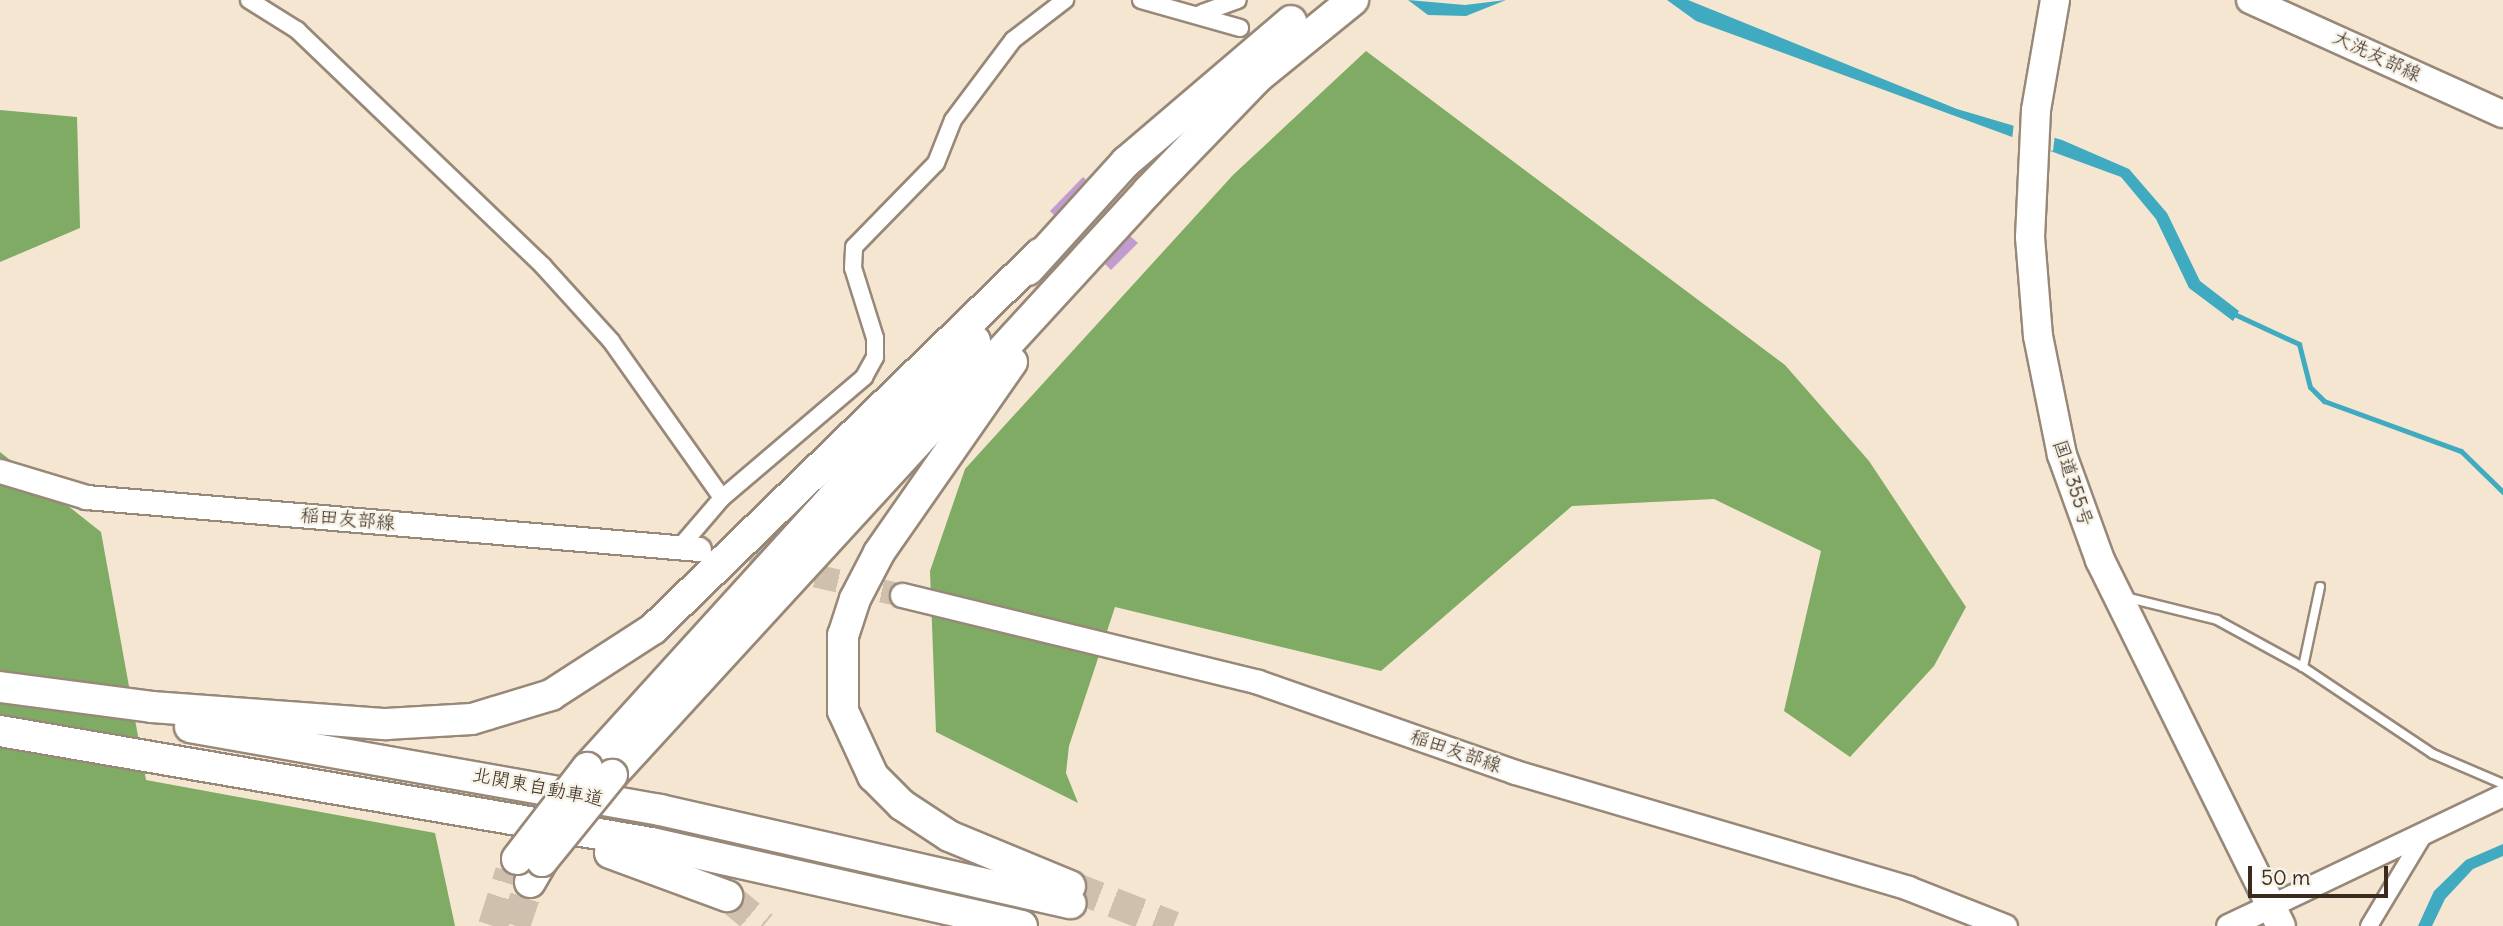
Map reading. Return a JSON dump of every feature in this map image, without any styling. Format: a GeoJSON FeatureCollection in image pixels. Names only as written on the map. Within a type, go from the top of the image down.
{"type":"FeatureCollection","features":[{"type":"Feature","properties":{"kind":"highway"},"geometry":{"type":"LineString","coordinates":[[0,687],[152,706],[429,725],[512,710],[551,695],[653,629],[1040,254],[1125,162],[1319,0]]}},
{"type":"Feature","properties":{"kind":"highway"},"geometry":{"type":"LineString","coordinates":[[600,771],[1257,78],[1353,0]]}},
{"type":"Feature","properties":{"kind":"highway","name":"国道355号"},"geometry":{"type":"LineString","coordinates":[[2055,0],[2032,146],[2031,250],[2045,382],[2076,501],[2117,596],[2276,916]]}},
{"type":"Feature","properties":{"kind":"highway"},"geometry":{"type":"LineString","coordinates":[[525,869],[600,771],[948,379],[1040,254]]}},
{"type":"Feature","properties":{"kind":"highway","name":"北関東自動車道"},"geometry":{"type":"LineString","coordinates":[[0,696],[646,807],[1071,894],[949,836],[902,805],[855,745],[839,671],[847,623],[879,553],[1068,277]]}},
{"type":"Feature","properties":{"kind":"highway","name":"北関東自動車道"},"geometry":{"type":"LineString","coordinates":[[0,731],[366,791],[809,876],[1022,926]]}},
{"type":"Feature","properties":{"kind":"highway"},"geometry":{"type":"LineString","coordinates":[[366,791],[635,860],[727,896]]}},
{"type":"Feature","properties":{"kind":"main road","name":"大洗友部線"},"geometry":{"type":"LineString","coordinates":[[2250,0],[2503,114]]}},
{"type":"Feature","properties":{"kind":"main road","name":"稲田友部線"},"geometry":{"type":"LineString","coordinates":[[0,471],[86,497],[690,548]]}},
{"type":"Feature","properties":{"kind":"main road","name":"稲田友部線"},"geometry":{"type":"LineString","coordinates":[[902,595],[1258,682],[1515,772],[1908,888],[2005,926]]}},
{"type":"Feature","properties":{"kind":"main road"},"geometry":{"type":"LineString","coordinates":[[2228,926],[2276,916]]}},
{"type":"Feature","properties":{"kind":"street"},"geometry":{"type":"LineString","coordinates":[[249,0],[296,30],[543,266],[611,341],[722,498]]}},
{"type":"Feature","properties":{"kind":"street"},"geometry":{"type":"LineString","coordinates":[[690,548],[722,498],[864,377],[875,357],[875,338],[853,268],[854,247],[936,163],[953,120],[1013,40],[1065,0]]}},
{"type":"Feature","properties":{"kind":"street"},"geometry":{"type":"LineString","coordinates":[[1141,0],[1202,13],[1240,28]]}},
{"type":"Feature","properties":{"kind":"street"},"geometry":{"type":"LineString","coordinates":[[1202,13],[1238,0]]}},
{"type":"Feature","properties":{"kind":"street"},"geometry":{"type":"LineString","coordinates":[[2276,916],[2426,831],[2503,795]]}},
{"type":"Feature","properties":{"kind":"street"},"geometry":{"type":"LineString","coordinates":[[2369,926],[2426,831]]}},
{"type":"Feature","properties":{"kind":"lane"},"geometry":{"type":"LineString","coordinates":[[2303,667],[2319,587]]}},
{"type":"Feature","properties":{"kind":"lane"},"geometry":{"type":"LineString","coordinates":[[2117,596],[2217,620],[2303,667],[2433,754],[2503,784]]}},
{"type":"Feature","properties":{"kind":"green space"},"geometry":{"type":"Polygon","coordinates":[[[1366,51],[1785,365],[1869,461],[1966,607],[1934,666],[1850,757],[1784,711],[1821,551],[1714,499],[1572,506],[1381,671],[1115,607],[1069,746],[1066,773],[1078,803],[936,732],[930,571],[965,469],[1233,175],[1366,51]]]}},
{"type":"Feature","properties":{"kind":"green space"},"geometry":{"type":"Polygon","coordinates":[[[0,110],[77,117],[80,228],[0,262],[0,110]]]}},
{"type":"Feature","properties":{"kind":"green space"},"geometry":{"type":"Polygon","coordinates":[[[0,452],[101,532],[146,780],[435,833],[455,926],[0,926],[0,452]]]}},
{"type":"Feature","properties":{"kind":"water"},"geometry":{"type":"Polygon","coordinates":[[[1408,0],[1465,5],[1506,0],[1466,16],[1428,15],[1408,0]]]}},
{"type":"Feature","properties":{"kind":"water"},"geometry":{"type":"Polygon","coordinates":[[[1667,0],[1688,0],[1957,109],[2062,140],[2129,169],[2167,213],[2200,281],[2239,311],[2233,321],[2189,288],[2156,219],[2121,177],[1696,21],[1667,0]]]}},
{"type":"Feature","properties":{"kind":"water"},"geometry":{"type":"Polygon","coordinates":[[[2503,844],[2503,856],[2473,869],[2445,899],[2432,926],[2418,926],[2434,891],[2466,860],[2503,844]]]}},
{"type":"Feature","properties":{"kind":"pier"},"geometry":{"type":"Polygon","coordinates":[[[2014,122],[2055,134],[2053,151],[2012,140],[2014,122]]]}},
{"type":"Feature","properties":{"kind":"building"},"geometry":{"type":"Polygon","coordinates":[[[1083,177],[1086,180],[1054,215],[1050,211],[1083,177]]]}},
{"type":"Feature","properties":{"kind":"building"},"geometry":{"type":"Polygon","coordinates":[[[1130,236],[1138,243],[1111,270],[1105,264],[1130,236]]]}},
{"type":"Feature","properties":{"kind":"waterway"},"geometry":{"type":"LineString","coordinates":[[2232,313],[2299,344],[2310,387],[2324,401],[2461,451],[2503,492]]}},
{"type":"Feature","properties":{"kind":"tunnel"},"geometry":{"type":"LineString","coordinates":[[716,553],[902,595]]}},
{"type":"Feature","properties":{"kind":"tunnel"},"geometry":{"type":"LineString","coordinates":[[493,926],[510,872]]}},
{"type":"Feature","properties":{"kind":"tunnel"},"geometry":{"type":"LineString","coordinates":[[515,926],[530,882]]}},
{"type":"Feature","properties":{"kind":"tunnel"},"geometry":{"type":"LineString","coordinates":[[1071,886],[1173,926]]}},
{"type":"Feature","properties":{"kind":"tunnel"},"geometry":{"type":"LineString","coordinates":[[727,896],[763,926]]}}]}
